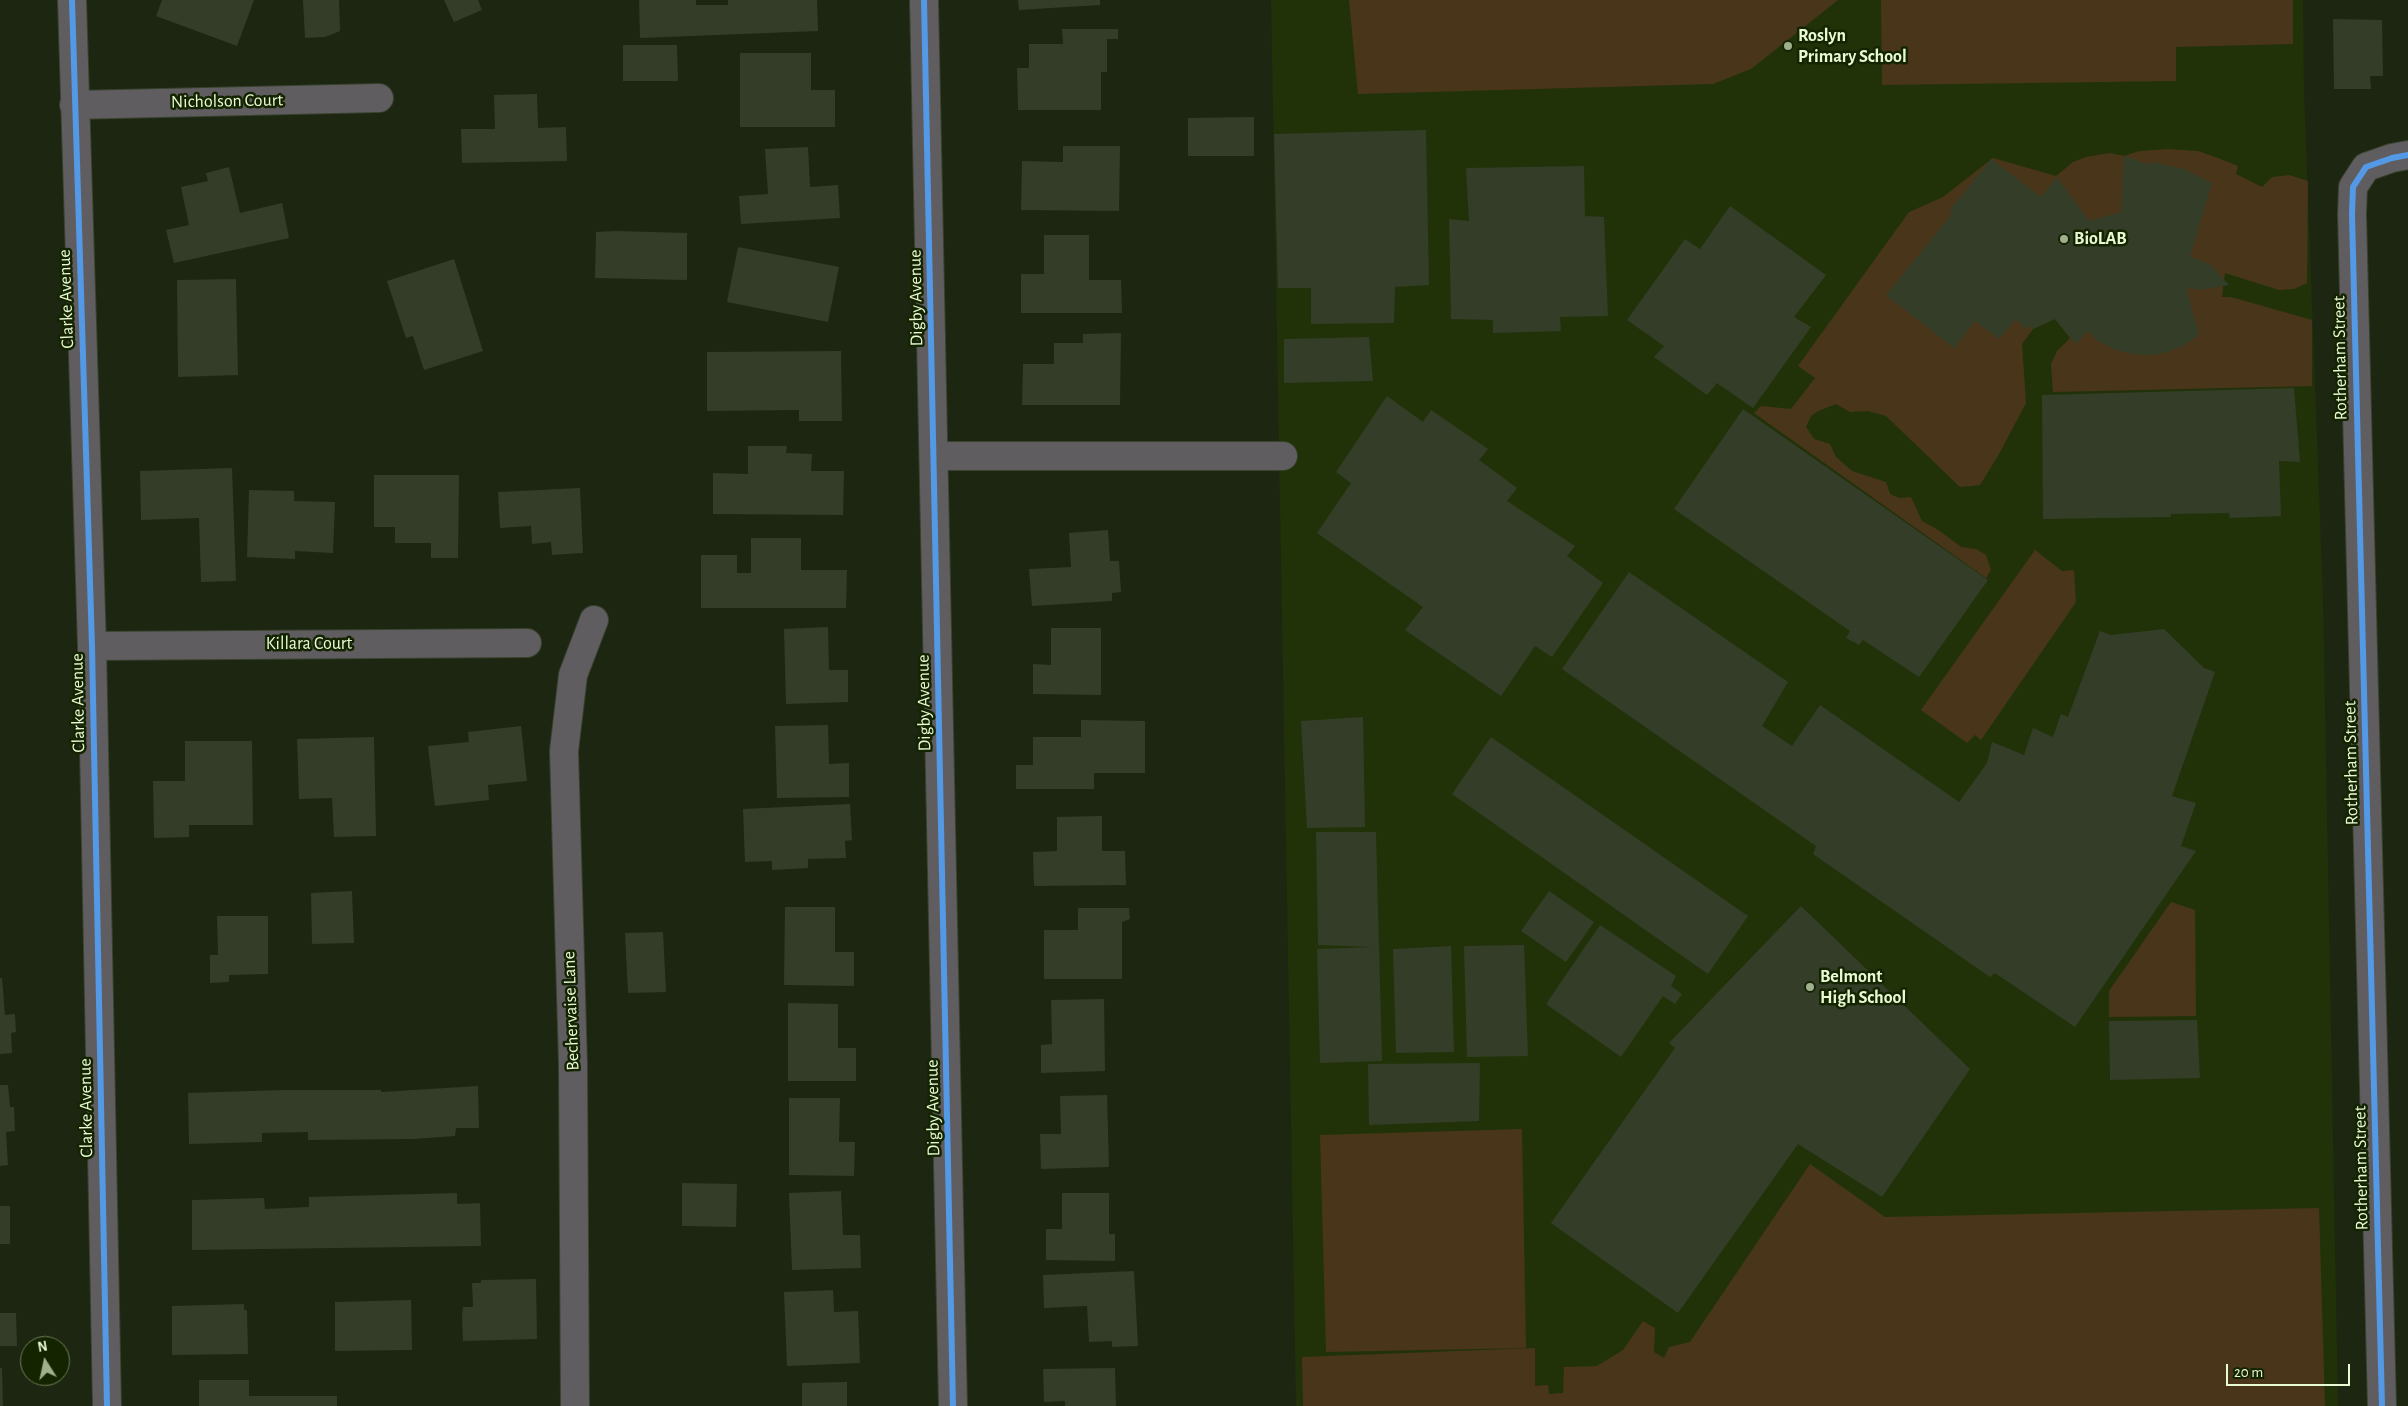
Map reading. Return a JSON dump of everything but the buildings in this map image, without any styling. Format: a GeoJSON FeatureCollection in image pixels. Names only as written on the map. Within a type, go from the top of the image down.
{"type":"FeatureCollection","features":[{"type":"Feature","properties":{"kind":"street","name":"Clarke Avenue"},"geometry":{"type":"LineString","coordinates":[[72,0],[92,646],[107,1406]]}},
{"type":"Feature","properties":{"kind":"street","name":"Digby Avenue"},"geometry":{"type":"LineString","coordinates":[[924,0],[953,1406]]}},
{"type":"Feature","properties":{"kind":"street","name":"Nicholson Court"},"geometry":{"type":"LineString","coordinates":[[74,105],[379,98]]}},
{"type":"Feature","properties":{"kind":"street","name":"Rotherham Street"},"geometry":{"type":"LineString","coordinates":[[2382,1406],[2352,214],[2353,187],[2366,166],[2408,155]]}},
{"type":"Feature","properties":{"kind":"street"},"geometry":{"type":"LineString","coordinates":[[934,456],[1283,456]]}},
{"type":"Feature","properties":{"kind":"street","name":"Bechervaise Lane"},"geometry":{"type":"LineString","coordinates":[[575,1406],[573,1064],[564,751],[573,675],[594,620]]}},
{"type":"Feature","properties":{"kind":"street","name":"Killara Court"},"geometry":{"type":"LineString","coordinates":[[92,646],[527,643]]}},
{"type":"Feature","properties":{"kind":"shaded area","name":"Belmont High School"},"geometry":{"type":"Polygon","coordinates":[[[1271,0],[2303,0],[2304,92],[2323,598],[2338,1406],[1296,1406],[1271,0]]]}},
{"type":"Feature","properties":{"kind":"shaded area"},"geometry":{"type":"Polygon","coordinates":[[[1349,0],[1838,0],[1751,69],[1713,84],[1358,94],[1349,0]]]}},
{"type":"Feature","properties":{"kind":"shaded area"},"geometry":{"type":"Polygon","coordinates":[[[1881,0],[2293,0],[2293,44],[2176,47],[2176,81],[1882,85],[1881,0]]]}},
{"type":"Feature","properties":{"kind":"shaded area"},"geometry":{"type":"Polygon","coordinates":[[[2168,149],[2198,151],[2238,166],[2236,174],[2262,187],[2272,177],[2289,175],[2308,181],[2307,283],[2294,289],[2279,290],[2225,273],[2222,297],[2231,297],[2312,320],[2312,386],[2053,392],[2051,364],[2057,351],[2070,338],[2055,319],[2033,329],[2022,344],[2026,403],[1980,485],[1960,487],[1886,416],[1868,411],[1850,412],[1836,404],[1811,416],[1806,427],[1814,439],[1830,444],[1836,457],[1852,471],[1886,482],[1890,494],[1899,498],[1911,497],[1922,521],[1940,531],[1961,547],[1976,549],[1986,555],[1991,570],[1986,578],[1754,413],[1761,406],[1791,409],[1815,378],[1798,366],[1909,212],[1943,197],[1993,158],[2056,176],[2073,162],[2086,157],[2110,153],[2124,156],[2139,151],[2168,149]]]}},
{"type":"Feature","properties":{"kind":"shaded area"},"geometry":{"type":"Polygon","coordinates":[[[2035,550],[2062,571],[2074,570],[2076,602],[1981,740],[1975,735],[1967,743],[1921,710],[2035,550]]]}},
{"type":"Feature","properties":{"kind":"shaded area"},"geometry":{"type":"Polygon","coordinates":[[[2171,902],[2195,910],[2196,1016],[2109,1017],[2109,991],[2171,902]]]}},
{"type":"Feature","properties":{"kind":"shaded area"},"geometry":{"type":"Polygon","coordinates":[[[1522,1129],[1526,1348],[1326,1352],[1320,1135],[1522,1129]]]}},
{"type":"Feature","properties":{"kind":"shaded area"},"geometry":{"type":"Polygon","coordinates":[[[1810,1164],[1885,1217],[2319,1208],[2325,1406],[1303,1406],[1302,1357],[1535,1348],[1535,1386],[1548,1385],[1549,1394],[1563,1393],[1564,1367],[1597,1366],[1623,1350],[1643,1321],[1655,1328],[1654,1352],[1664,1358],[1669,1347],[1690,1342],[1810,1164]]]}},
{"type":"Feature","properties":{"kind":"cycle path"},"geometry":{"type":"LineString","coordinates":[[72,0],[92,646],[107,1406]]}},
{"type":"Feature","properties":{"kind":"cycle path"},"geometry":{"type":"LineString","coordinates":[[924,0],[953,1406]]}},
{"type":"Feature","properties":{"kind":"cycle path"},"geometry":{"type":"LineString","coordinates":[[2382,1406],[2352,214],[2353,187],[2366,167],[2392,158],[2408,155]]}},
{"type":"Feature","properties":{"kind":"place","name":"Roslyn Primary School"},"geometry":{"type":"Point","coordinates":[1788,46]}},
{"type":"Feature","properties":{"kind":"place","name":"BioLAB"},"geometry":{"type":"Point","coordinates":[2064,239]}},
{"type":"Feature","properties":{"kind":"place","name":"Belmont High School"},"geometry":{"type":"Point","coordinates":[1810,987]}}]}
